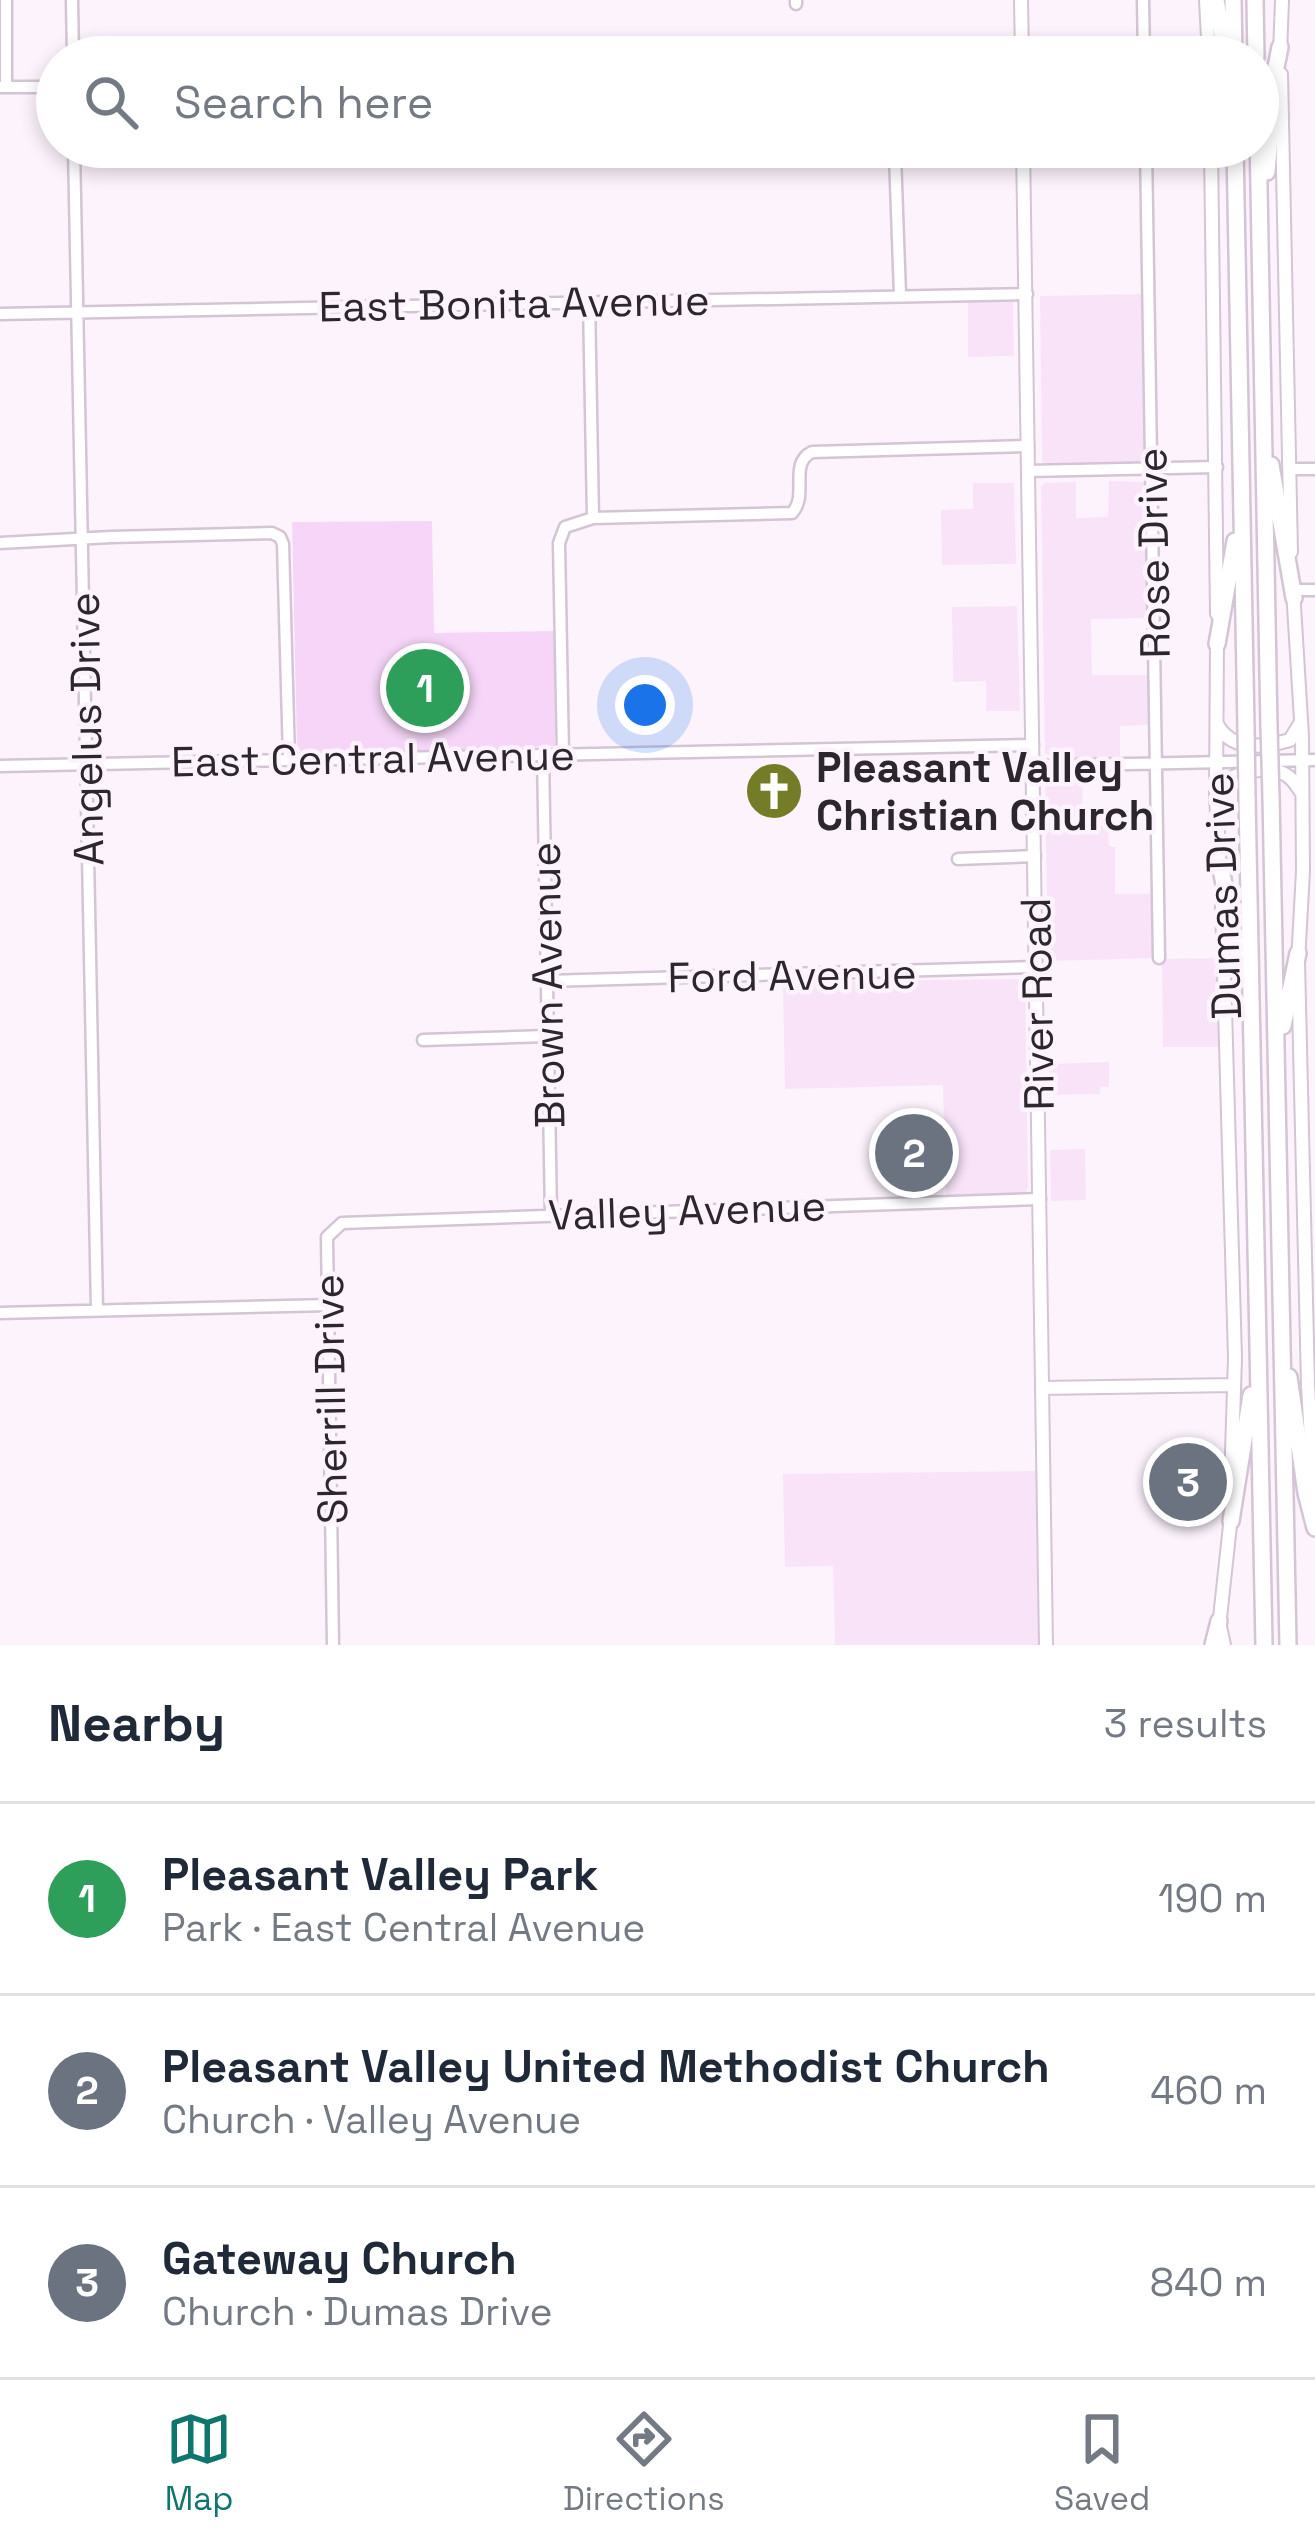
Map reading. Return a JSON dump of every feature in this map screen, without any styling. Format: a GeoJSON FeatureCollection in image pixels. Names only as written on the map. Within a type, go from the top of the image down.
{"type":"FeatureCollection","features":[{"type":"Feature","properties":{"kind":"highway"},"geometry":{"type":"LineString","coordinates":[[1216,0],[1225,36]]}},
{"type":"Feature","properties":{"kind":"highway"},"geometry":{"type":"LineString","coordinates":[[1231,36],[1233,0]]}},
{"type":"Feature","properties":{"kind":"highway"},"geometry":{"type":"LineString","coordinates":[[1255,0],[1256,36]]}},
{"type":"Feature","properties":{"kind":"highway"},"geometry":{"type":"LineString","coordinates":[[1279,52],[1280,47]]}},
{"type":"Feature","properties":{"kind":"highway"},"geometry":{"type":"LineString","coordinates":[[1235,168],[1264,1645]]}},
{"type":"Feature","properties":{"kind":"highway"},"geometry":{"type":"LineString","coordinates":[[1259,168],[1288,1645]]}},
{"type":"Feature","properties":{"kind":"highway"},"geometry":{"type":"LineString","coordinates":[[1260,229],[1266,168]]}},
{"type":"Feature","properties":{"kind":"highway"},"geometry":{"type":"LineString","coordinates":[[1263,422],[1293,594]]}},
{"type":"Feature","properties":{"kind":"highway"},"geometry":{"type":"LineString","coordinates":[[1216,644],[1234,549],[1240,460]]}},
{"type":"Feature","properties":{"kind":"highway"},"geometry":{"type":"LineString","coordinates":[[1220,865],[1253,1041]]}},
{"type":"Feature","properties":{"kind":"highway"},"geometry":{"type":"LineString","coordinates":[[1276,1113],[1283,1022],[1298,953]]}},
{"type":"Feature","properties":{"kind":"highway"},"geometry":{"type":"LineString","coordinates":[[1281,1332],[1315,1528]]}},
{"type":"Feature","properties":{"kind":"highway"},"geometry":{"type":"LineString","coordinates":[[1231,1521],[1258,1357]]}},
{"type":"Feature","properties":{"kind":"highway"},"geometry":{"type":"LineString","coordinates":[[1218,1645],[1219,1621]]}},
{"type":"Feature","properties":{"kind":"main road"},"geometry":{"type":"LineString","coordinates":[[1021,0],[1022,36]]}},
{"type":"Feature","properties":{"kind":"main road"},"geometry":{"type":"LineString","coordinates":[[1206,0],[1208,36]]}},
{"type":"Feature","properties":{"kind":"main road","name":"Dumas Drive"},"geometry":{"type":"LineString","coordinates":[[1282,0],[1293,594],[1308,760],[1302,793],[1298,953],[1315,1506]]}},
{"type":"Feature","properties":{"kind":"main road","name":"River Road"},"geometry":{"type":"LineString","coordinates":[[1024,168],[1046,1645]]}},
{"type":"Feature","properties":{"kind":"main road","name":"Dumas Drive"},"geometry":{"type":"LineString","coordinates":[[1211,168],[1216,796],[1227,1009],[1234,1385],[1231,1521],[1219,1621]]}},
{"type":"Feature","properties":{"kind":"main road"},"geometry":{"type":"LineString","coordinates":[[1216,723],[1224,738],[1253,745],[1290,740],[1301,722]]}},
{"type":"Feature","properties":{"kind":"main road"},"geometry":{"type":"LineString","coordinates":[[1216,796],[1224,781],[1257,771],[1278,771],[1291,778],[1302,793]]}},
{"type":"Feature","properties":{"kind":"main road"},"geometry":{"type":"LineString","coordinates":[[1042,1388],[1234,1385]]}},
{"type":"Feature","properties":{"kind":"street"},"geometry":{"type":"LineString","coordinates":[[6,0],[3,87],[36,87]]}},
{"type":"Feature","properties":{"kind":"street"},"geometry":{"type":"LineString","coordinates":[[72,0],[73,36]]}},
{"type":"Feature","properties":{"kind":"street"},"geometry":{"type":"LineString","coordinates":[[1143,0],[1144,36]]}},
{"type":"Feature","properties":{"kind":"street","name":"Angelus Drive"},"geometry":{"type":"LineString","coordinates":[[75,168],[97,1310]]}},
{"type":"Feature","properties":{"kind":"street"},"geometry":{"type":"LineString","coordinates":[[896,168],[899,295]]}},
{"type":"Feature","properties":{"kind":"street","name":"Rose Drive"},"geometry":{"type":"LineString","coordinates":[[1146,168],[1160,958]]}},
{"type":"Feature","properties":{"kind":"street","name":"East Bonita Avenue"},"geometry":{"type":"LineString","coordinates":[[0,314],[1027,294]]}},
{"type":"Feature","properties":{"kind":"street"},"geometry":{"type":"LineString","coordinates":[[589,301],[593,518]]}},
{"type":"Feature","properties":{"kind":"street"},"geometry":{"type":"LineString","coordinates":[[563,755],[559,540],[570,524],[593,518],[792,513],[800,504],[801,460],[812,452],[1028,446]]}},
{"type":"Feature","properties":{"kind":"street"},"geometry":{"type":"LineString","coordinates":[[1028,471],[1217,467]]}},
{"type":"Feature","properties":{"kind":"street"},"geometry":{"type":"LineString","coordinates":[[1290,469],[1315,469]]}},
{"type":"Feature","properties":{"kind":"street"},"geometry":{"type":"LineString","coordinates":[[0,543],[272,533],[280,537],[289,758]]}},
{"type":"Feature","properties":{"kind":"street"},"geometry":{"type":"LineString","coordinates":[[1293,594],[1315,590]]}},
{"type":"Feature","properties":{"kind":"street","name":"East Central Avenue"},"geometry":{"type":"LineString","coordinates":[[0,766],[1033,745]]}},
{"type":"Feature","properties":{"kind":"street","name":"Brown Avenue"},"geometry":{"type":"LineString","coordinates":[[543,755],[551,1215]]}},
{"type":"Feature","properties":{"kind":"street"},"geometry":{"type":"LineString","coordinates":[[1034,766],[1308,760]]}},
{"type":"Feature","properties":{"kind":"street"},"geometry":{"type":"LineString","coordinates":[[958,860],[1035,856]]}},
{"type":"Feature","properties":{"kind":"street","name":"Ford Avenue"},"geometry":{"type":"LineString","coordinates":[[547,981],[1037,967]]}},
{"type":"Feature","properties":{"kind":"street"},"geometry":{"type":"LineString","coordinates":[[423,1040],[546,1036]]}},
{"type":"Feature","properties":{"kind":"street","name":"Valley Avenue"},"geometry":{"type":"LineString","coordinates":[[406,1220],[1040,1199]]}},
{"type":"Feature","properties":{"kind":"street","name":"Sherrill Drive"},"geometry":{"type":"LineString","coordinates":[[333,1645],[327,1237],[342,1223],[406,1220]]}},
{"type":"Feature","properties":{"kind":"street"},"geometry":{"type":"LineString","coordinates":[[0,1313],[330,1305]]}},
{"type":"Feature","properties":{"kind":"shaded area"},"geometry":{"type":"Polygon","coordinates":[[[1141,294],[1145,458],[1141,462],[1044,463],[1040,296],[1141,294]]]}},
{"type":"Feature","properties":{"kind":"shaded area"},"geometry":{"type":"Polygon","coordinates":[[[968,299],[1013,301],[1014,356],[968,357],[968,299]]]}},
{"type":"Feature","properties":{"kind":"shaded area"},"geometry":{"type":"Polygon","coordinates":[[[1109,481],[1145,482],[1147,618],[1091,619],[1092,675],[1148,675],[1148,725],[1120,726],[1120,757],[1056,759],[1045,753],[1041,487],[1076,482],[1076,518],[1108,517],[1109,481]]]}},
{"type":"Feature","properties":{"kind":"shaded area"},"geometry":{"type":"Polygon","coordinates":[[[973,483],[1014,483],[1016,564],[942,565],[941,510],[973,509],[973,483]]]}},
{"type":"Feature","properties":{"kind":"shaded area"},"geometry":{"type":"Polygon","coordinates":[[[432,521],[434,633],[554,631],[555,746],[301,752],[297,744],[292,522],[432,521]]]}},
{"type":"Feature","properties":{"kind":"shaded area"},"geometry":{"type":"Polygon","coordinates":[[[1017,606],[1020,711],[986,711],[986,681],[953,682],[952,607],[1017,606]]]}},
{"type":"Feature","properties":{"kind":"shaded area"},"geometry":{"type":"Polygon","coordinates":[[[1048,778],[1082,778],[1083,826],[1108,826],[1109,846],[1115,847],[1115,894],[1153,894],[1154,958],[1048,961],[1048,778]]]}},
{"type":"Feature","properties":{"kind":"shaded area"},"geometry":{"type":"Polygon","coordinates":[[[1218,958],[1221,1047],[1163,1047],[1162,959],[1218,958]]]}},
{"type":"Feature","properties":{"kind":"shaded area"},"geometry":{"type":"Polygon","coordinates":[[[1025,979],[1025,1193],[946,1195],[943,1085],[785,1089],[783,982],[1025,979]]]}},
{"type":"Feature","properties":{"kind":"shaded area"},"geometry":{"type":"Polygon","coordinates":[[[1109,1062],[1109,1087],[1100,1087],[1100,1094],[1049,1095],[1049,1064],[1109,1062]]]}},
{"type":"Feature","properties":{"kind":"shaded area"},"geometry":{"type":"Polygon","coordinates":[[[1085,1149],[1086,1200],[1051,1201],[1050,1150],[1085,1149]]]}},
{"type":"Feature","properties":{"kind":"shaded area"},"geometry":{"type":"Polygon","coordinates":[[[1040,1471],[1041,1645],[835,1645],[833,1566],[785,1567],[783,1474],[1040,1471]]]}},
{"type":"Feature","properties":{"kind":"place","name":"Pleasant Valley Park"},"geometry":{"type":"Point","coordinates":[425,688]}},
{"type":"Feature","properties":{"kind":"place","name":"Pleasant Valley Christian Church"},"geometry":{"type":"Point","coordinates":[774,791]}},
{"type":"Feature","properties":{"kind":"place","name":"Pleasant Valley United Methodist Church"},"geometry":{"type":"Point","coordinates":[914,1153]}},
{"type":"Feature","properties":{"kind":"place","name":"Gateway Church"},"geometry":{"type":"Point","coordinates":[1188,1482]}}]}
